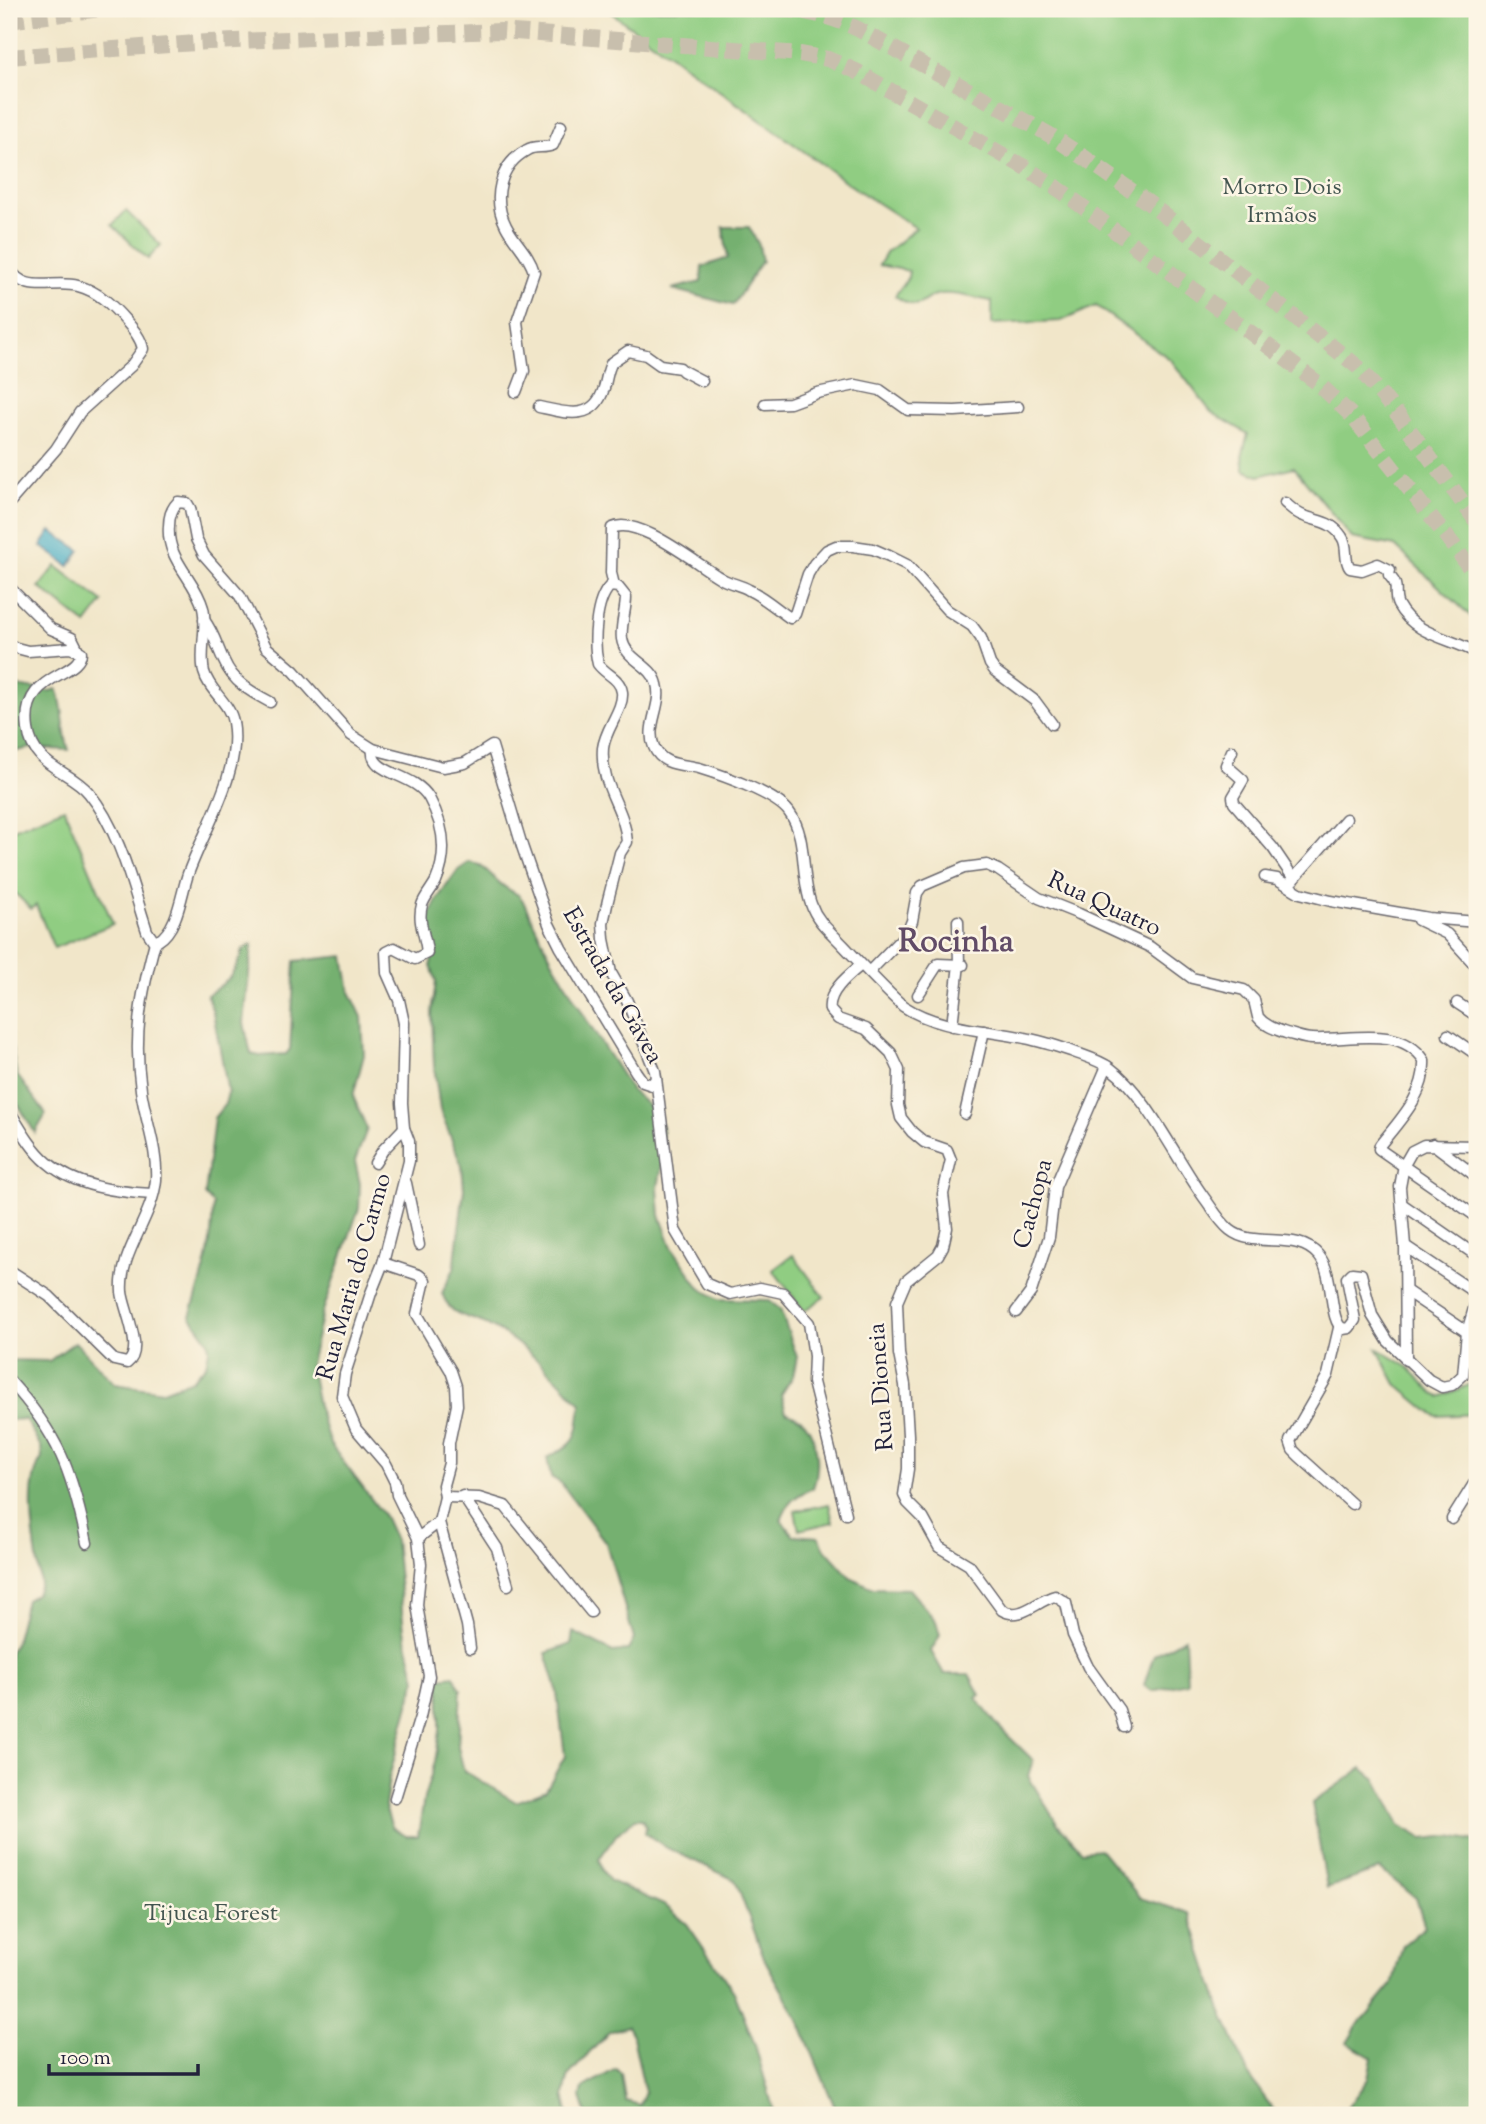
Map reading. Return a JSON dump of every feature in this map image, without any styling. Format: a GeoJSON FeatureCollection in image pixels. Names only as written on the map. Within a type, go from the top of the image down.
{"type":"FeatureCollection","features":[{"type":"Feature","properties":{"kind":"street"},"geometry":{"type":"LineString","coordinates":[[516,392],[524,371],[517,322],[534,272],[525,252],[506,227],[500,180],[512,162],[527,149],[553,145],[561,126]]}},
{"type":"Feature","properties":{"kind":"street"},"geometry":{"type":"LineString","coordinates":[[9,268],[14,277],[24,283],[36,286],[67,284],[82,287],[103,299],[137,335],[143,349],[131,366],[80,412],[56,449],[9,503]]}},
{"type":"Feature","properties":{"kind":"street"},"geometry":{"type":"LineString","coordinates":[[539,407],[573,413],[590,410],[600,399],[611,362],[628,351],[641,353],[660,365],[680,368],[702,381]]}},
{"type":"Feature","properties":{"kind":"street"},"geometry":{"type":"LineString","coordinates":[[765,404],[790,403],[817,393],[856,385],[880,390],[908,410],[955,411],[1018,407]]}},
{"type":"Feature","properties":{"kind":"street","name":"Estrada da Gávea"},"geometry":{"type":"LineString","coordinates":[[155,942],[165,936],[178,909],[232,758],[233,721],[230,711],[204,671],[204,620],[198,596],[179,568],[170,546],[170,513],[178,502],[187,503],[196,539],[204,555],[240,596],[266,647],[294,671],[351,735],[373,749],[443,767],[465,763],[492,746],[530,871],[561,948],[636,1072],[647,1085],[652,1085],[656,1078],[627,1002],[611,973],[604,939],[603,923],[608,900],[620,853],[627,842],[624,824],[603,772],[605,739],[622,700],[622,690],[617,680],[600,667],[596,654],[599,608],[606,590],[614,585]]}},
{"type":"Feature","properties":{"kind":"street"},"geometry":{"type":"LineString","coordinates":[[1285,503],[1301,515],[1326,522],[1336,529],[1345,541],[1346,561],[1350,568],[1362,570],[1378,564],[1390,570],[1389,577],[1395,583],[1398,605],[1409,618],[1437,637],[1477,653]]}},
{"type":"Feature","properties":{"kind":"street"},"geometry":{"type":"LineString","coordinates":[[1052,724],[1035,701],[995,671],[981,638],[972,626],[942,605],[907,565],[889,556],[853,546],[827,550],[808,574],[794,614],[790,618],[751,590],[724,580],[673,546],[644,531],[626,526],[612,528],[611,573],[614,585],[626,597],[622,632],[624,647],[652,672],[657,682],[659,693],[651,737],[657,752],[673,763],[699,768],[762,792],[784,805],[798,829],[808,894],[813,910],[824,927],[903,1006],[918,1016],[952,1026],[1055,1046],[1107,1066],[1130,1087],[1195,1185],[1220,1220],[1231,1230],[1249,1239],[1301,1244],[1319,1256],[1328,1276],[1334,1316],[1339,1328],[1328,1376],[1290,1441],[1299,1457],[1352,1504]]}},
{"type":"Feature","properties":{"kind":"street"},"geometry":{"type":"LineString","coordinates":[[9,587],[51,629],[72,638],[81,655],[76,664],[50,678],[37,689],[28,710],[28,730],[43,758],[87,790],[106,815],[148,931],[155,942],[142,993],[138,1051],[141,1088],[156,1168],[144,1221],[127,1260],[122,1281],[122,1295],[135,1351],[131,1360],[127,1363],[114,1360],[48,1296],[9,1270]]}},
{"type":"Feature","properties":{"kind":"street"},"geometry":{"type":"LineString","coordinates":[[204,620],[217,641],[225,664],[239,684],[270,702]]}},
{"type":"Feature","properties":{"kind":"street"},"geometry":{"type":"LineString","coordinates":[[9,646],[28,651],[70,648],[78,650]]}},
{"type":"Feature","properties":{"kind":"street","name":"Rua Maria do Carmo"},"geometry":{"type":"LineString","coordinates":[[373,749],[372,757],[379,767],[407,778],[424,791],[434,810],[444,844],[443,859],[436,882],[422,904],[421,927],[427,953],[415,959],[394,948],[386,952],[387,973],[399,1000],[404,1023],[402,1103],[410,1152],[383,1263],[345,1374],[342,1396],[356,1429],[386,1464],[395,1482],[397,1495],[418,1538],[421,1564],[418,1605],[429,1676],[421,1717],[395,1798]]}},
{"type":"Feature","properties":{"kind":"street"},"geometry":{"type":"LineString","coordinates":[[1232,751],[1226,765],[1243,780],[1233,797],[1234,803],[1273,848],[1291,882],[1300,892],[1331,901],[1428,918],[1477,922]]}},
{"type":"Feature","properties":{"kind":"street"},"geometry":{"type":"LineString","coordinates":[[1291,882],[1346,819]]}},
{"type":"Feature","properties":{"kind":"street","name":"Rua Quatro"},"geometry":{"type":"LineString","coordinates":[[865,969],[907,933],[917,893],[922,886],[964,868],[982,864],[992,866],[1039,898],[1150,947],[1192,978],[1244,989],[1254,1000],[1260,1020],[1272,1028],[1313,1039],[1375,1036],[1395,1040],[1411,1048],[1424,1060],[1423,1083],[1379,1149],[1404,1165]]}},
{"type":"Feature","properties":{"kind":"street"},"geometry":{"type":"LineString","coordinates":[[1265,877],[1291,882]]}},
{"type":"Feature","properties":{"kind":"street"},"geometry":{"type":"LineString","coordinates":[[1406,913],[1447,934],[1477,967]]}},
{"type":"Feature","properties":{"kind":"street"},"geometry":{"type":"LineString","coordinates":[[952,1026],[962,965],[958,922]]}},
{"type":"Feature","properties":{"kind":"street"},"geometry":{"type":"LineString","coordinates":[[918,995],[938,964],[962,965]]}},
{"type":"Feature","properties":{"kind":"street","name":"Rua Dioneia"},"geometry":{"type":"LineString","coordinates":[[865,969],[846,977],[830,1002],[830,1010],[838,1019],[866,1029],[891,1053],[899,1070],[898,1105],[901,1118],[912,1132],[929,1144],[947,1150],[950,1157],[943,1194],[947,1228],[943,1246],[938,1255],[906,1281],[898,1302],[899,1354],[907,1411],[908,1469],[905,1499],[923,1518],[939,1547],[969,1565],[1002,1610],[1017,1614],[1055,1596],[1066,1603],[1073,1635],[1088,1667],[1119,1710],[1124,1727]]}},
{"type":"Feature","properties":{"kind":"street"},"geometry":{"type":"LineString","coordinates":[[1457,1003],[1477,1016]]}},
{"type":"Feature","properties":{"kind":"street"},"geometry":{"type":"LineString","coordinates":[[965,1114],[984,1031]]}},
{"type":"Feature","properties":{"kind":"street"},"geometry":{"type":"LineString","coordinates":[[1448,1035],[1477,1055]]}},
{"type":"Feature","properties":{"kind":"street","name":"Cachopa"},"geometry":{"type":"LineString","coordinates":[[1016,1312],[1031,1292],[1049,1237],[1055,1187],[1107,1066]]}},
{"type":"Feature","properties":{"kind":"street"},"geometry":{"type":"LineString","coordinates":[[656,1078],[675,1230],[707,1284],[730,1294],[760,1288],[783,1293],[809,1323],[814,1356],[813,1382],[846,1514]]}},
{"type":"Feature","properties":{"kind":"street"},"geometry":{"type":"LineString","coordinates":[[9,1110],[32,1146],[46,1162],[59,1171],[111,1190],[152,1194]]}},
{"type":"Feature","properties":{"kind":"street"},"geometry":{"type":"LineString","coordinates":[[375,1163],[383,1150],[404,1128]]}},
{"type":"Feature","properties":{"kind":"street"},"geometry":{"type":"LineString","coordinates":[[1433,1144],[1477,1177]]}},
{"type":"Feature","properties":{"kind":"street"},"geometry":{"type":"LineString","coordinates":[[1406,1360],[1405,1245],[1400,1186],[1404,1165],[1412,1151],[1424,1145],[1477,1146]]}},
{"type":"Feature","properties":{"kind":"street"},"geometry":{"type":"LineString","coordinates":[[1404,1165],[1477,1217]]}},
{"type":"Feature","properties":{"kind":"street"},"geometry":{"type":"LineString","coordinates":[[405,1179],[419,1245]]}},
{"type":"Feature","properties":{"kind":"street"},"geometry":{"type":"LineString","coordinates":[[1402,1204],[1477,1256]]}},
{"type":"Feature","properties":{"kind":"street"},"geometry":{"type":"LineString","coordinates":[[1339,1328],[1346,1330],[1354,1323],[1347,1281],[1349,1275],[1358,1273],[1363,1277],[1376,1324],[1406,1360],[1436,1385],[1452,1385],[1462,1375],[1467,1332],[1477,1296],[1405,1245]]}},
{"type":"Feature","properties":{"kind":"street"},"geometry":{"type":"LineString","coordinates":[[383,1263],[423,1278],[426,1283],[417,1314],[451,1371],[456,1386],[457,1405],[449,1443],[449,1462],[443,1485],[444,1497],[439,1522],[467,1625],[470,1648]]}},
{"type":"Feature","properties":{"kind":"street"},"geometry":{"type":"LineString","coordinates":[[1406,1291],[1467,1332]]}},
{"type":"Feature","properties":{"kind":"street"},"geometry":{"type":"LineString","coordinates":[[9,1380],[34,1408],[71,1475],[87,1543]]}},
{"type":"Feature","properties":{"kind":"street"},"geometry":{"type":"LineString","coordinates":[[1452,1519],[1477,1479]]}},
{"type":"Feature","properties":{"kind":"street"},"geometry":{"type":"LineString","coordinates":[[444,1497],[463,1496],[505,1506],[591,1612]]}},
{"type":"Feature","properties":{"kind":"street"},"geometry":{"type":"LineString","coordinates":[[463,1496],[497,1548],[508,1585]]}},
{"type":"Feature","properties":{"kind":"street"},"geometry":{"type":"LineString","coordinates":[[418,1538],[439,1522]]}},
{"type":"Feature","properties":{"kind":"green space","name":"Morro Dois Irmãos"},"geometry":{"type":"Polygon","coordinates":[[[606,9],[1477,9],[1477,622],[1395,546],[1352,538],[1294,467],[1259,476],[1244,470],[1242,457],[1248,434],[1211,412],[1171,360],[1096,306],[1061,321],[992,324],[992,301],[947,294],[934,295],[917,305],[895,296],[909,271],[879,265],[887,252],[916,228],[856,189],[606,9]]]}},
{"type":"Feature","properties":{"kind":"green space"},"geometry":{"type":"Polygon","coordinates":[[[126,211],[161,245],[148,259],[112,225],[126,211]]]}},
{"type":"Feature","properties":{"kind":"green space"},"geometry":{"type":"Polygon","coordinates":[[[723,227],[749,227],[759,245],[762,261],[733,305],[672,289],[701,282],[702,267],[728,258],[723,227]]]}},
{"type":"Feature","properties":{"kind":"green space"},"geometry":{"type":"Polygon","coordinates":[[[56,566],[103,602],[86,624],[39,587],[56,566]]]}},
{"type":"Feature","properties":{"kind":"green space"},"geometry":{"type":"Polygon","coordinates":[[[9,685],[50,691],[57,689],[69,750],[30,748],[9,753],[9,685]]]}},
{"type":"Feature","properties":{"kind":"green space"},"geometry":{"type":"Polygon","coordinates":[[[64,808],[113,924],[54,948],[36,905],[31,909],[9,887],[9,860],[15,854],[9,840],[9,831],[64,808]]]}},
{"type":"Feature","properties":{"kind":"green space","name":"Tijuca Forest"},"geometry":{"type":"Polygon","coordinates":[[[470,862],[487,870],[522,899],[551,958],[589,1024],[632,1091],[654,1111],[662,1127],[663,1158],[658,1188],[660,1215],[672,1247],[700,1288],[719,1299],[768,1300],[780,1309],[797,1357],[793,1376],[781,1395],[786,1412],[803,1421],[810,1430],[816,1447],[817,1464],[813,1488],[793,1500],[781,1520],[793,1535],[819,1537],[825,1549],[850,1577],[873,1588],[909,1589],[936,1621],[940,1635],[931,1651],[944,1674],[969,1674],[980,1695],[976,1698],[999,1727],[1033,1760],[1028,1776],[1056,1822],[1082,1851],[1100,1849],[1140,1898],[1189,1913],[1220,2007],[1248,2074],[1277,2115],[838,2115],[799,2021],[765,1960],[735,1880],[667,1848],[645,1833],[646,1827],[642,1819],[635,1819],[617,1834],[599,1859],[602,1870],[610,1881],[666,1906],[687,1924],[734,1992],[755,2045],[775,2115],[587,2115],[581,2097],[583,2088],[616,2069],[621,2073],[625,2101],[640,2105],[645,2092],[633,2037],[627,2026],[609,2032],[569,2075],[564,2095],[569,2115],[9,2115],[9,1652],[15,1643],[26,1600],[36,1594],[40,1584],[32,1502],[36,1471],[42,1458],[41,1447],[25,1419],[9,1420],[9,1360],[49,1361],[75,1342],[115,1384],[163,1391],[192,1380],[206,1365],[208,1341],[190,1316],[211,1235],[213,1204],[205,1195],[214,1118],[225,1104],[228,1092],[213,1012],[207,995],[230,977],[243,950],[252,944],[244,1023],[251,1054],[286,1054],[290,1049],[295,961],[344,956],[350,992],[362,1017],[364,1055],[353,1096],[367,1129],[355,1161],[360,1184],[359,1208],[322,1314],[310,1364],[318,1407],[330,1444],[384,1516],[395,1540],[404,1630],[416,1679],[389,1778],[385,1807],[392,1827],[406,1836],[418,1836],[440,1731],[440,1678],[454,1676],[461,1689],[458,1747],[464,1771],[516,1802],[546,1790],[565,1756],[556,1686],[546,1653],[571,1644],[573,1632],[613,1652],[628,1650],[634,1639],[606,1543],[561,1483],[551,1477],[547,1458],[571,1443],[577,1432],[581,1404],[526,1350],[488,1325],[455,1312],[442,1293],[454,1269],[464,1189],[462,1166],[440,1110],[434,1066],[432,1013],[436,981],[431,966],[433,944],[428,918],[457,871],[470,862]]]}},
{"type":"Feature","properties":{"kind":"green space"},"geometry":{"type":"Polygon","coordinates":[[[9,1034],[17,1075],[46,1114],[35,1133],[9,1089],[9,1034]]]}},
{"type":"Feature","properties":{"kind":"green space"},"geometry":{"type":"Polygon","coordinates":[[[793,1255],[824,1297],[804,1311],[773,1270],[793,1255]]]}},
{"type":"Feature","properties":{"kind":"green space"},"geometry":{"type":"Polygon","coordinates":[[[1377,1348],[1408,1367],[1440,1397],[1474,1383],[1477,1414],[1437,1416],[1427,1410],[1396,1384],[1377,1348]]]}},
{"type":"Feature","properties":{"kind":"green space"},"geometry":{"type":"Polygon","coordinates":[[[829,1504],[833,1522],[799,1530],[795,1511],[829,1504]]]}},
{"type":"Feature","properties":{"kind":"green space"},"geometry":{"type":"Polygon","coordinates":[[[1185,1638],[1187,1683],[1152,1691],[1144,1685],[1154,1655],[1185,1638]]]}},
{"type":"Feature","properties":{"kind":"green space"},"geometry":{"type":"Polygon","coordinates":[[[1362,1768],[1376,1779],[1400,1825],[1424,1839],[1450,1836],[1477,1841],[1477,2115],[1342,2115],[1368,2079],[1372,2058],[1347,2043],[1392,1985],[1403,1945],[1425,1927],[1416,1898],[1380,1869],[1327,1888],[1312,1803],[1362,1768]]]}},
{"type":"Feature","properties":{"kind":"water"},"geometry":{"type":"Polygon","coordinates":[[[51,531],[80,550],[69,566],[41,546],[51,531]]]}},
{"type":"Feature","properties":{"kind":"tunnel"},"geometry":{"type":"LineString","coordinates":[[9,21],[101,9]]}},
{"type":"Feature","properties":{"kind":"tunnel"},"geometry":{"type":"LineString","coordinates":[[780,9],[820,15],[858,29],[1050,135],[1150,204],[1358,367],[1400,417],[1477,522]]}},
{"type":"Feature","properties":{"kind":"tunnel"},"geometry":{"type":"LineString","coordinates":[[9,57],[208,42],[501,31],[800,54],[828,59],[856,71],[1063,192],[1319,384],[1352,416],[1477,578]]}},
{"type":"Feature","properties":{"kind":"district","name":"Rocinha"},"geometry":{"type":"Point","coordinates":[956,943]}}]}
